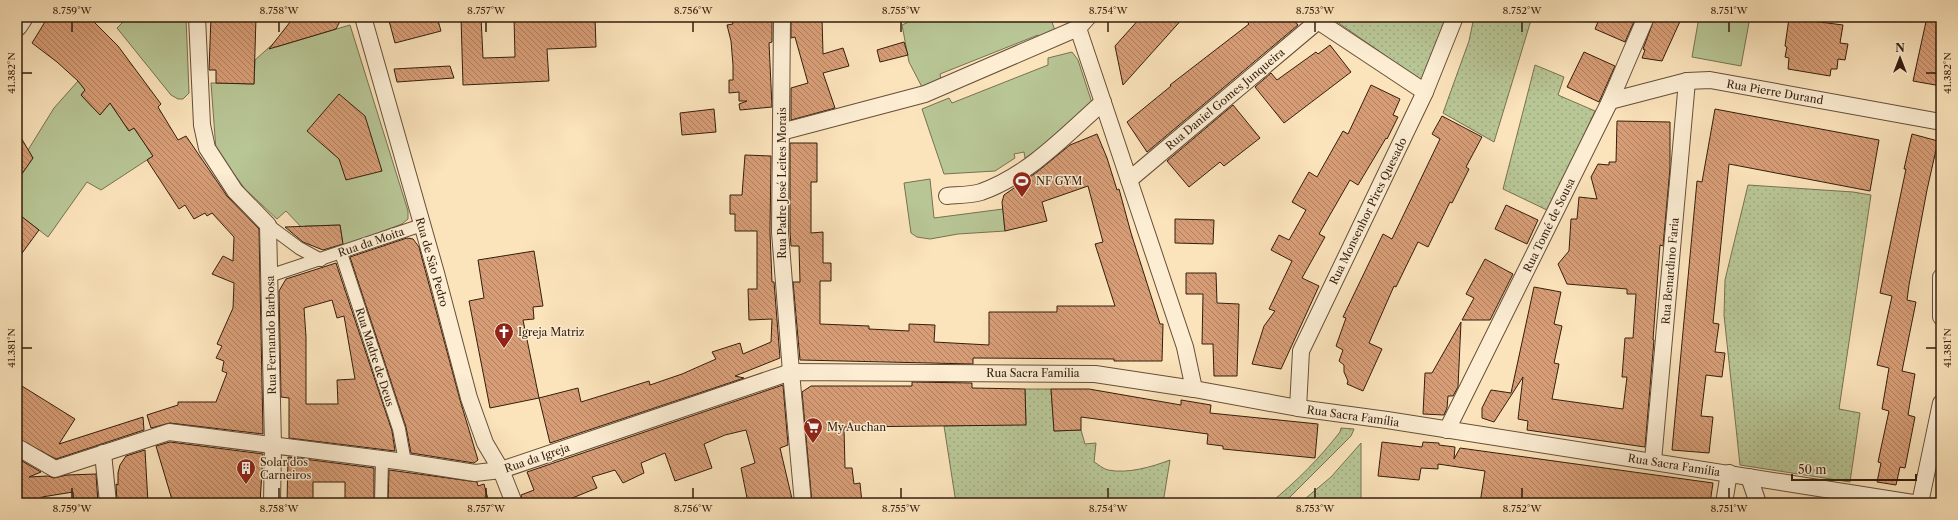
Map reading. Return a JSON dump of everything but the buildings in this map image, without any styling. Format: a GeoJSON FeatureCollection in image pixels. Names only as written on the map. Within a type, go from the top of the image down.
{"type":"FeatureCollection","features":[{"type":"Feature","properties":{"kind":"street"},"geometry":{"type":"LineString","coordinates":[[17,26],[22,17]]}},
{"type":"Feature","properties":{"kind":"street"},"geometry":{"type":"LineString","coordinates":[[197,17],[202,125],[207,148],[235,191],[268,225],[300,248],[321,260]]}},
{"type":"Feature","properties":{"kind":"street","name":"Rua de São Pedro"},"geometry":{"type":"LineString","coordinates":[[363,17],[469,398],[485,443],[501,470],[514,503]]}},
{"type":"Feature","properties":{"kind":"street","name":"Rua Padre José Leites Morais"},"geometry":{"type":"LineString","coordinates":[[782,17],[780,232],[790,372],[803,503]]}},
{"type":"Feature","properties":{"kind":"street","name":"Rua Monsenhor Pires Quesado"},"geometry":{"type":"LineString","coordinates":[[1298,408],[1301,351],[1425,92],[1454,17]]}},
{"type":"Feature","properties":{"kind":"street","name":"Rua Tomé de Sousa"},"geometry":{"type":"LineString","coordinates":[[1447,430],[1610,101],[1646,17]]}},
{"type":"Feature","properties":{"kind":"street"},"geometry":{"type":"LineString","coordinates":[[1318,19],[1425,92]]}},
{"type":"Feature","properties":{"kind":"street","name":"Rua Daniel Gomes Junqueira"},"geometry":{"type":"LineString","coordinates":[[1130,180],[1318,19]]}},
{"type":"Feature","properties":{"kind":"street"},"geometry":{"type":"LineString","coordinates":[[781,132],[925,94],[1083,22],[1103,102],[1185,347],[1194,389]]}},
{"type":"Feature","properties":{"kind":"street","name":"Rua Pierre Durand"},"geometry":{"type":"LineString","coordinates":[[1610,101],[1687,81],[1710,80],[1941,122]]}},
{"type":"Feature","properties":{"kind":"street","name":"Rua Benardino Faria"},"geometry":{"type":"LineString","coordinates":[[1653,462],[1687,81]]}},
{"type":"Feature","properties":{"kind":"street"},"geometry":{"type":"LineString","coordinates":[[947,196],[979,192],[998,185],[1036,161],[1103,102]]}},
{"type":"Feature","properties":{"kind":"street","name":"Rua Fernando Barbosa"},"geometry":{"type":"LineString","coordinates":[[268,225],[273,445],[272,503]]}},
{"type":"Feature","properties":{"kind":"street","name":"Rua da Moita"},"geometry":{"type":"LineString","coordinates":[[269,276],[321,260],[422,225]]}},
{"type":"Feature","properties":{"kind":"street","name":"Rua Madre de Deus"},"geometry":{"type":"LineString","coordinates":[[341,253],[399,429],[405,462]]}},
{"type":"Feature","properties":{"kind":"street"},"geometry":{"type":"LineString","coordinates":[[1941,277],[1941,313]]}},
{"type":"Feature","properties":{"kind":"street","name":"Rua Sacra Família"},"geometry":{"type":"LineString","coordinates":[[790,372],[1095,374],[1194,389],[1298,408],[1342,413],[1913,503]]}},
{"type":"Feature","properties":{"kind":"street","name":"Rua da Igreja"},"geometry":{"type":"LineString","coordinates":[[17,447],[55,469],[169,432],[273,445],[284,448],[405,462],[475,473],[501,470],[790,372]]}},
{"type":"Feature","properties":{"kind":"street"},"geometry":{"type":"LineString","coordinates":[[1920,503],[1941,404]]}},
{"type":"Feature","properties":{"kind":"street"},"geometry":{"type":"LineString","coordinates":[[103,453],[108,503]]}},
{"type":"Feature","properties":{"kind":"street"},"geometry":{"type":"LineString","coordinates":[[381,503],[382,459]]}},
{"type":"Feature","properties":{"kind":"street"},"geometry":{"type":"LineString","coordinates":[[1724,503],[1729,473]]}},
{"type":"Feature","properties":{"kind":"street"},"geometry":{"type":"LineString","coordinates":[[1749,477],[1758,503]]}},
{"type":"Feature","properties":{"kind":"green space"},"geometry":{"type":"Polygon","coordinates":[[[152,17],[186,17],[189,93],[183,99],[178,99],[171,95],[117,28],[123,22],[152,17]]]}},
{"type":"Feature","properties":{"kind":"green space"},"geometry":{"type":"Polygon","coordinates":[[[920,17],[1050,17],[1056,33],[1040,40],[1038,35],[940,74],[941,80],[922,87],[909,62],[902,25],[920,17]]]}},
{"type":"Feature","properties":{"kind":"green space"},"geometry":{"type":"Polygon","coordinates":[[[1330,17],[1446,17],[1443,30],[1425,79],[1419,79],[1330,17]]]}},
{"type":"Feature","properties":{"kind":"green space"},"geometry":{"type":"Polygon","coordinates":[[[1474,17],[1532,17],[1494,142],[1443,113],[1469,41],[1474,17]]]}},
{"type":"Feature","properties":{"kind":"green space"},"geometry":{"type":"Polygon","coordinates":[[[1699,17],[1750,17],[1741,66],[1692,57],[1699,17]]]}},
{"type":"Feature","properties":{"kind":"green space"},"geometry":{"type":"Polygon","coordinates":[[[350,25],[408,211],[408,219],[402,224],[343,246],[340,225],[305,226],[304,230],[286,211],[277,219],[245,189],[216,150],[211,83],[254,84],[255,60],[274,43],[276,47],[350,25]]]}},
{"type":"Feature","properties":{"kind":"green space"},"geometry":{"type":"Polygon","coordinates":[[[1072,52],[1078,60],[1092,103],[1031,156],[1025,158],[1024,152],[1014,154],[1015,158],[995,171],[944,174],[922,109],[949,98],[952,103],[1048,65],[1048,58],[1072,52]]]}},
{"type":"Feature","properties":{"kind":"green space"},"geometry":{"type":"Polygon","coordinates":[[[1535,65],[1564,77],[1558,95],[1595,111],[1549,211],[1503,189],[1535,65]]]}},
{"type":"Feature","properties":{"kind":"green space"},"geometry":{"type":"Polygon","coordinates":[[[78,81],[85,90],[81,95],[100,115],[110,103],[129,131],[134,128],[153,156],[101,190],[87,182],[48,237],[17,213],[17,180],[33,158],[28,150],[54,108],[78,81]]]}},
{"type":"Feature","properties":{"kind":"green space"},"geometry":{"type":"Polygon","coordinates":[[[930,179],[934,218],[1003,209],[1005,231],[958,234],[930,239],[917,237],[911,233],[904,183],[930,179]]]}},
{"type":"Feature","properties":{"kind":"green space"},"geometry":{"type":"Polygon","coordinates":[[[1748,185],[1853,192],[1871,195],[1839,409],[1860,413],[1850,482],[1740,465],[1724,315],[1725,280],[1748,185]]]}},
{"type":"Feature","properties":{"kind":"green space"},"geometry":{"type":"Polygon","coordinates":[[[1025,389],[1051,389],[1054,431],[1081,430],[1085,444],[1096,443],[1094,462],[1104,469],[1115,471],[1131,470],[1170,460],[1163,503],[956,503],[944,426],[1026,424],[1025,389]]]}},
{"type":"Feature","properties":{"kind":"green space"},"geometry":{"type":"Polygon","coordinates":[[[1341,428],[1354,429],[1351,436],[1290,497],[1282,503],[1270,503],[1289,487],[1315,461],[1340,432],[1341,428]]]}},
{"type":"Feature","properties":{"kind":"green space"},"geometry":{"type":"Polygon","coordinates":[[[1361,443],[1361,503],[1300,503],[1331,477],[1361,443]]]}},
{"type":"Feature","properties":{"kind":"place","name":"NF GYM"},"geometry":{"type":"Point","coordinates":[1022,198]}},
{"type":"Feature","properties":{"kind":"place","name":"Igreja Matriz"},"geometry":{"type":"Point","coordinates":[504,349]}},
{"type":"Feature","properties":{"kind":"place","name":"My Auchan"},"geometry":{"type":"Point","coordinates":[813,444]}},
{"type":"Feature","properties":{"kind":"place","name":"Solar dos Carneiros"},"geometry":{"type":"Point","coordinates":[246,485]}}]}
